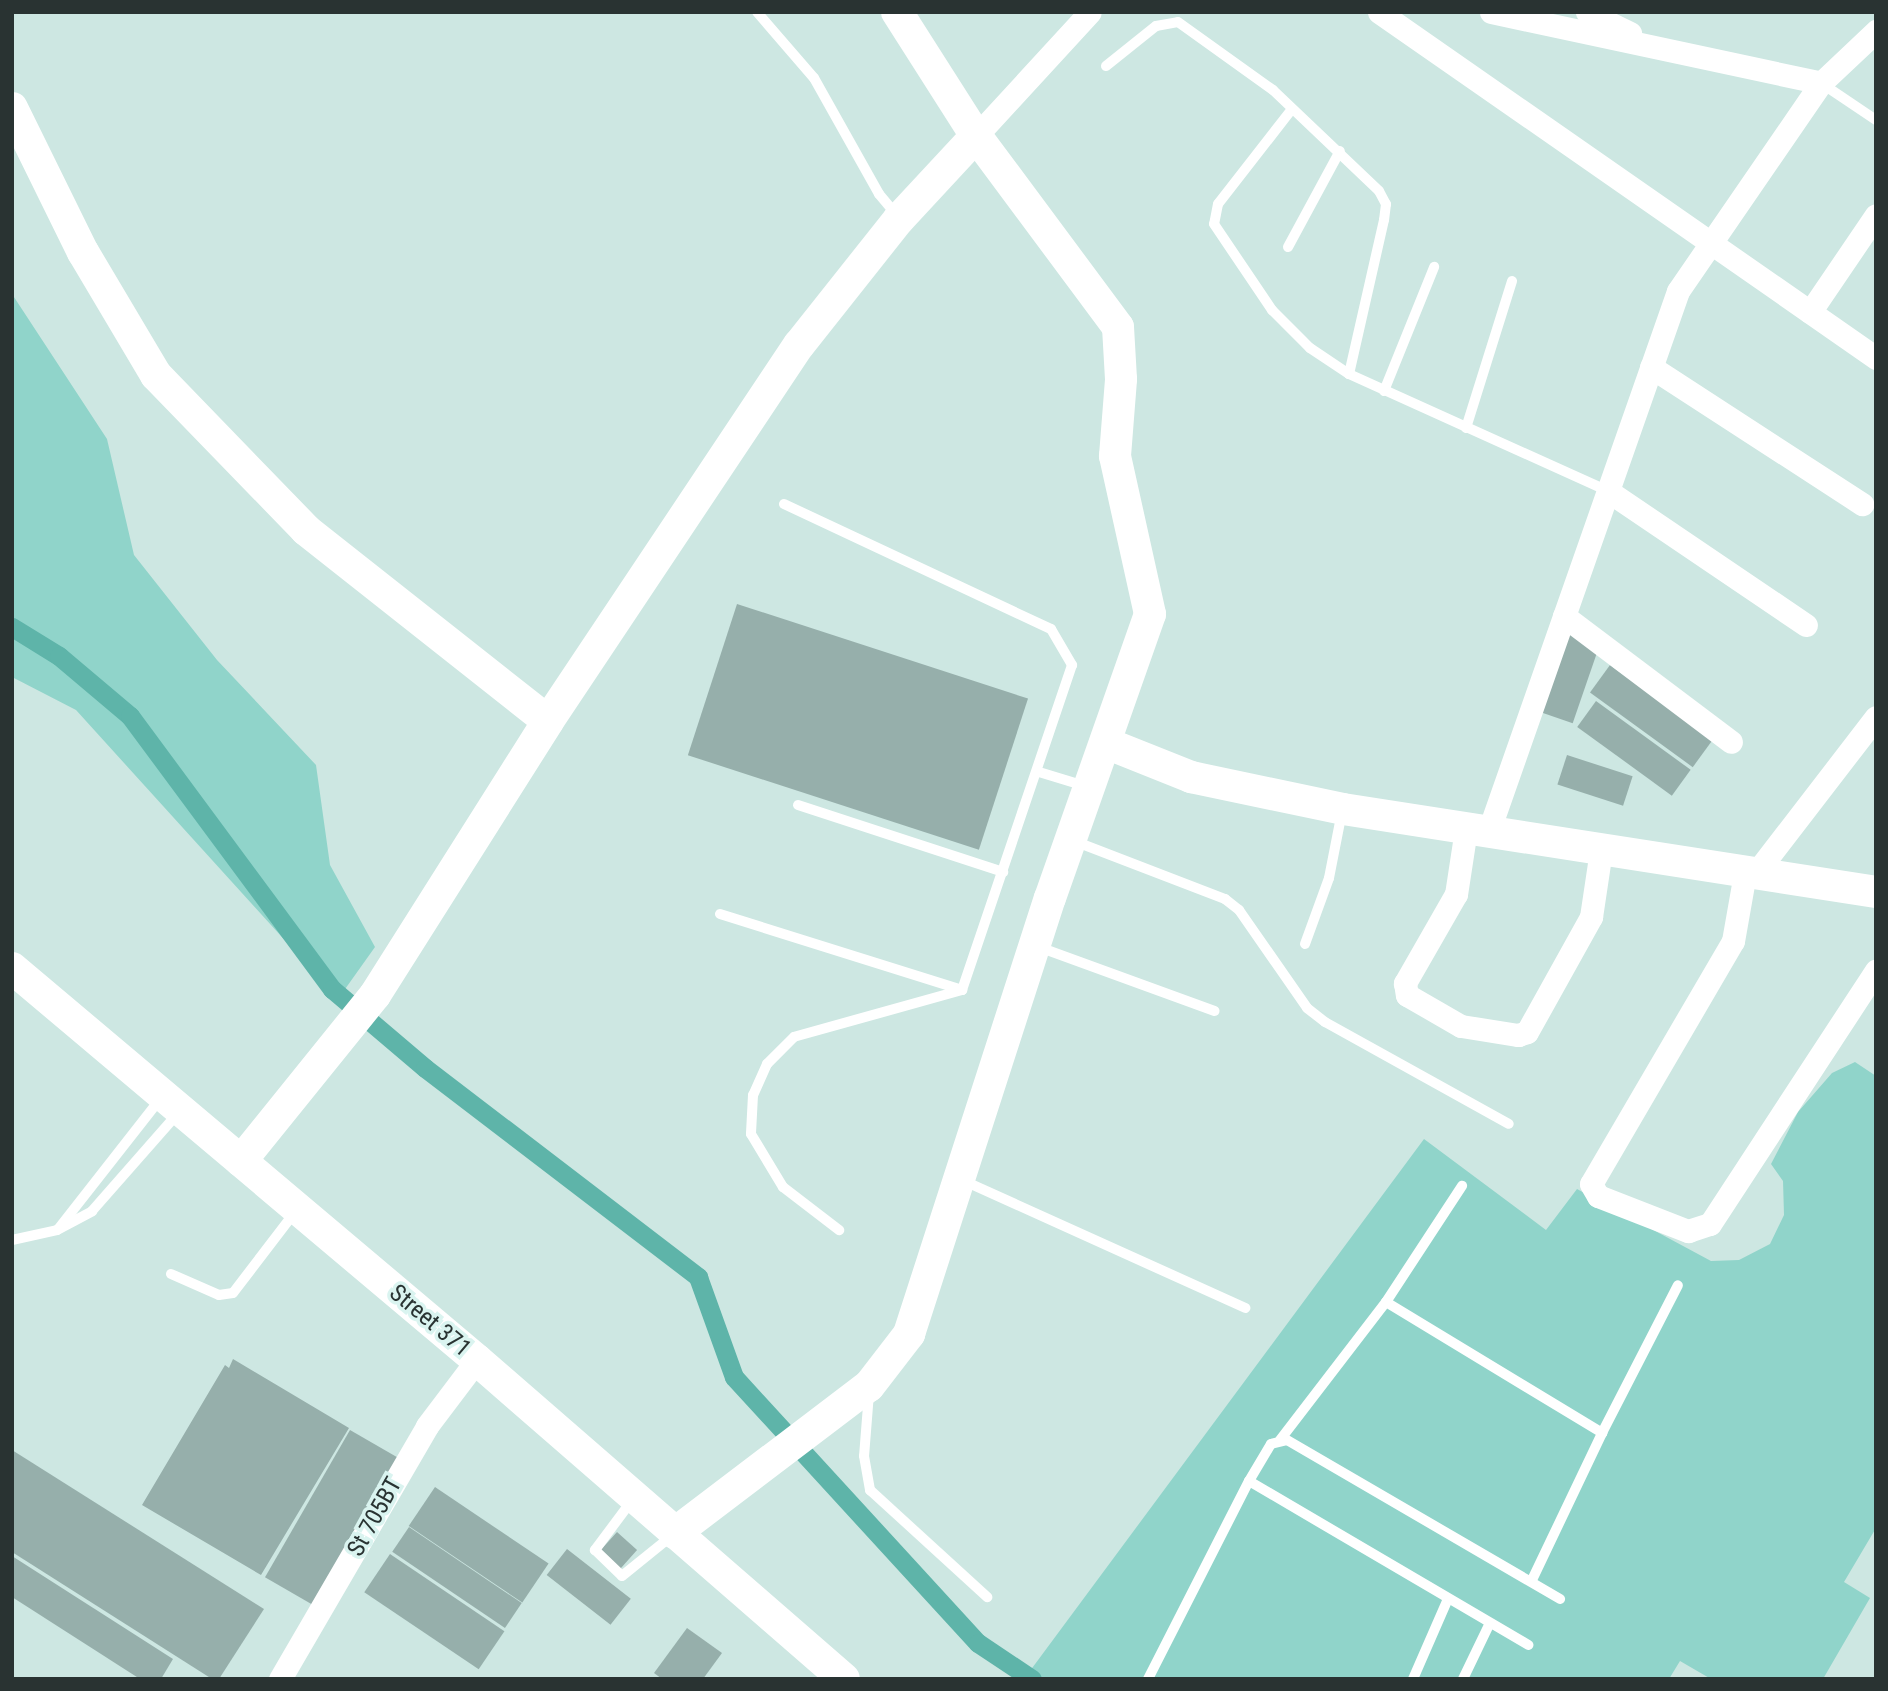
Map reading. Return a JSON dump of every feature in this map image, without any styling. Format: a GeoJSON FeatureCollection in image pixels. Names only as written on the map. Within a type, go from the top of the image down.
{"type":"FeatureCollection","features":[{"type":"Feature","properties":{"kind":"street"},"geometry":{"type":"LineString","coordinates":[[675,1533],[869,1387],[909,1334],[962,1180],[1035,946],[1150,614],[1115,456],[1121,379],[1118,327],[976,136],[897,12]]}},
{"type":"Feature","properties":{"kind":"street"},"geometry":{"type":"LineString","coordinates":[[241,1161],[375,995],[548,721],[799,345],[900,219],[1090,12]]}},
{"type":"Feature","properties":{"kind":"street"},"geometry":{"type":"LineString","coordinates":[[1378,12],[1876,358]]}},
{"type":"Feature","properties":{"kind":"street"},"geometry":{"type":"LineString","coordinates":[[1491,12],[1821,83]]}},
{"type":"Feature","properties":{"kind":"street"},"geometry":{"type":"LineString","coordinates":[[1587,12],[1661,49]]}},
{"type":"Feature","properties":{"kind":"street"},"geometry":{"type":"LineString","coordinates":[[1601,850],[1591,917],[1527,1032],[1518,1035],[1461,1026],[1407,995],[1405,983],[1456,894],[1477,831],[1564,616],[1678,290],[1821,83],[1876,31]]}},
{"type":"Feature","properties":{"kind":"street"},"geometry":{"type":"LineString","coordinates":[[12,108],[83,252],[156,375],[306,530],[548,721]]}},
{"type":"Feature","properties":{"kind":"street"},"geometry":{"type":"LineString","coordinates":[[1810,312],[1876,215]]}},
{"type":"Feature","properties":{"kind":"street"},"geometry":{"type":"LineString","coordinates":[[1651,367],[1863,504]]}},
{"type":"Feature","properties":{"kind":"street"},"geometry":{"type":"LineString","coordinates":[[1608,491],[1806,625]]}},
{"type":"Feature","properties":{"kind":"street"},"geometry":{"type":"LineString","coordinates":[[1564,616],[1731,742]]}},
{"type":"Feature","properties":{"kind":"street"},"geometry":{"type":"LineString","coordinates":[[1876,718],[1750,874],[1733,941],[1591,1184],[1598,1196],[1688,1231],[1710,1224],[1876,970]]}},
{"type":"Feature","properties":{"kind":"street"},"geometry":{"type":"LineString","coordinates":[[1106,743],[1191,777],[1343,808],[1876,892]]}},
{"type":"Feature","properties":{"kind":"street","name":"Street 371"},"geometry":{"type":"LineString","coordinates":[[12,968],[477,1360],[844,1679]]}},
{"type":"Feature","properties":{"kind":"street","name":"St 705BT"},"geometry":{"type":"LineString","coordinates":[[280,1679],[427,1426],[477,1360]]}},
{"type":"Feature","properties":{"kind":"lane"},"geometry":{"type":"LineString","coordinates":[[757,12],[814,78],[879,194],[900,219]]}},
{"type":"Feature","properties":{"kind":"lane"},"geometry":{"type":"LineString","coordinates":[[1106,66],[1156,26],[1178,22],[1204,36],[1340,151],[1385,204],[1349,374]]}},
{"type":"Feature","properties":{"kind":"lane"},"geometry":{"type":"LineString","coordinates":[[1821,83],[1876,120]]}},
{"type":"Feature","properties":{"kind":"lane"},"geometry":{"type":"LineString","coordinates":[[1292,109],[1218,204],[1214,224],[1272,310],[1310,348],[1349,374],[1608,491]]}},
{"type":"Feature","properties":{"kind":"lane"},"geometry":{"type":"LineString","coordinates":[[1288,247],[1340,151]]}},
{"type":"Feature","properties":{"kind":"lane"},"geometry":{"type":"LineString","coordinates":[[1384,391],[1434,267]]}},
{"type":"Feature","properties":{"kind":"lane"},"geometry":{"type":"LineString","coordinates":[[1466,428],[1512,281]]}},
{"type":"Feature","properties":{"kind":"lane"},"geometry":{"type":"LineString","coordinates":[[784,504],[1051,629],[1072,665],[1039,772],[962,990]]}},
{"type":"Feature","properties":{"kind":"lane"},"geometry":{"type":"LineString","coordinates":[[1039,772],[1091,788]]}},
{"type":"Feature","properties":{"kind":"lane"},"geometry":{"type":"LineString","coordinates":[[798,805],[1003,872]]}},
{"type":"Feature","properties":{"kind":"lane"},"geometry":{"type":"LineString","coordinates":[[1305,944],[1329,878],[1343,808]]}},
{"type":"Feature","properties":{"kind":"lane"},"geometry":{"type":"LineString","coordinates":[[1071,840],[1225,899],[1239,909],[1307,1008],[1325,1022],[1509,1124]]}},
{"type":"Feature","properties":{"kind":"lane"},"geometry":{"type":"LineString","coordinates":[[720,914],[962,990]]}},
{"type":"Feature","properties":{"kind":"lane"},"geometry":{"type":"LineString","coordinates":[[1035,946],[1214,1011]]}},
{"type":"Feature","properties":{"kind":"lane"},"geometry":{"type":"LineString","coordinates":[[839,1230],[783,1187],[751,1134],[753,1095],[767,1064],[794,1037],[962,990]]}},
{"type":"Feature","properties":{"kind":"lane"},"geometry":{"type":"LineString","coordinates":[[57,1230],[172,1103]]}},
{"type":"Feature","properties":{"kind":"lane"},"geometry":{"type":"LineString","coordinates":[[12,1240],[57,1230],[92,1211],[172,1103]]}},
{"type":"Feature","properties":{"kind":"lane"},"geometry":{"type":"LineString","coordinates":[[962,1180],[1245,1308]]}},
{"type":"Feature","properties":{"kind":"lane"},"geometry":{"type":"LineString","coordinates":[[1148,1679],[1270,1444],[1280,1440],[1386,1302],[1462,1186]]}},
{"type":"Feature","properties":{"kind":"lane"},"geometry":{"type":"LineString","coordinates":[[171,1274],[219,1295],[233,1293],[297,1208]]}},
{"type":"Feature","properties":{"kind":"lane"},"geometry":{"type":"LineString","coordinates":[[1532,1580],[1602,1433],[1678,1285]]}},
{"type":"Feature","properties":{"kind":"lane"},"geometry":{"type":"LineString","coordinates":[[1386,1302],[1602,1433]]}},
{"type":"Feature","properties":{"kind":"lane"},"geometry":{"type":"LineString","coordinates":[[869,1387],[864,1456],[870,1490],[987,1597]]}},
{"type":"Feature","properties":{"kind":"lane"},"geometry":{"type":"LineString","coordinates":[[1280,1440],[1532,1580],[1560,1599]]}},
{"type":"Feature","properties":{"kind":"lane"},"geometry":{"type":"LineString","coordinates":[[1249,1481],[1447,1601],[1529,1645]]}},
{"type":"Feature","properties":{"kind":"lane"},"geometry":{"type":"LineString","coordinates":[[634,1497],[595,1550],[622,1576],[675,1533]]}},
{"type":"Feature","properties":{"kind":"lane"},"geometry":{"type":"LineString","coordinates":[[1413,1679],[1447,1601]]}},
{"type":"Feature","properties":{"kind":"lane"},"geometry":{"type":"LineString","coordinates":[[1463,1679],[1489,1625]]}},
{"type":"Feature","properties":{"kind":"shaded area"},"geometry":{"type":"Polygon","coordinates":[[[12,294],[107,439],[134,555],[217,660],[316,765],[330,865],[375,947],[338,999],[76,710],[12,677],[12,294]]]}},
{"type":"Feature","properties":{"kind":"shaded area"},"geometry":{"type":"Polygon","coordinates":[[[1855,1062],[1876,1076],[1876,1528],[1844,1582],[1870,1598],[1823,1679],[1711,1679],[1680,1661],[1669,1679],[1024,1679],[1424,1139],[1546,1230],[1577,1189],[1711,1261],[1739,1260],[1770,1244],[1784,1215],[1783,1181],[1771,1164],[1798,1112],[1832,1073],[1855,1062]]]}},
{"type":"Feature","properties":{"kind":"building"},"geometry":{"type":"Polygon","coordinates":[[[737,604],[1028,699],[979,850],[688,755],[737,604]]]}},
{"type":"Feature","properties":{"kind":"building"},"geometry":{"type":"Polygon","coordinates":[[[1566,632],[1600,644],[1573,723],[1539,711],[1566,632]]]}},
{"type":"Feature","properties":{"kind":"building"},"geometry":{"type":"Polygon","coordinates":[[[1610,665],[1713,740],[1693,767],[1590,693],[1610,665]]]}},
{"type":"Feature","properties":{"kind":"building"},"geometry":{"type":"Polygon","coordinates":[[[1596,701],[1691,770],[1672,796],[1577,727],[1596,701]]]}},
{"type":"Feature","properties":{"kind":"building"},"geometry":{"type":"Polygon","coordinates":[[[1567,755],[1633,776],[1623,806],[1557,784],[1567,755]]]}},
{"type":"Feature","properties":{"kind":"building"},"geometry":{"type":"Polygon","coordinates":[[[233,1359],[349,1428],[261,1575],[142,1505],[225,1365],[229,1368],[233,1359]]]}},
{"type":"Feature","properties":{"kind":"building"},"geometry":{"type":"Polygon","coordinates":[[[350,1430],[398,1458],[313,1605],[265,1577],[350,1430]]]}},
{"type":"Feature","properties":{"kind":"building"},"geometry":{"type":"Polygon","coordinates":[[[12,1450],[264,1609],[219,1679],[212,1679],[12,1552],[12,1450]]]}},
{"type":"Feature","properties":{"kind":"building"},"geometry":{"type":"Polygon","coordinates":[[[435,1487],[549,1564],[522,1603],[409,1526],[435,1487]]]}},
{"type":"Feature","properties":{"kind":"building"},"geometry":{"type":"Polygon","coordinates":[[[409,1527],[522,1603],[505,1628],[392,1552],[409,1527]]]}},
{"type":"Feature","properties":{"kind":"building"},"geometry":{"type":"Polygon","coordinates":[[[617,1532],[637,1550],[620,1569],[600,1551],[617,1532]]]}},
{"type":"Feature","properties":{"kind":"building"},"geometry":{"type":"Polygon","coordinates":[[[567,1549],[631,1599],[611,1625],[547,1575],[567,1549]]]}},
{"type":"Feature","properties":{"kind":"building"},"geometry":{"type":"Polygon","coordinates":[[[390,1554],[504,1631],[479,1669],[364,1592],[390,1554]]]}},
{"type":"Feature","properties":{"kind":"building"},"geometry":{"type":"Polygon","coordinates":[[[12,1556],[173,1659],[161,1679],[140,1679],[12,1597],[12,1556]]]}},
{"type":"Feature","properties":{"kind":"building"},"geometry":{"type":"Polygon","coordinates":[[[687,1628],[722,1653],[703,1679],[662,1679],[654,1673],[687,1628]]]}},
{"type":"Feature","properties":{"kind":"waterway"},"geometry":{"type":"LineString","coordinates":[[12,627],[59,656],[130,716],[332,989],[425,1068],[698,1277],[734,1377],[978,1643],[1032,1679]]}}]}
